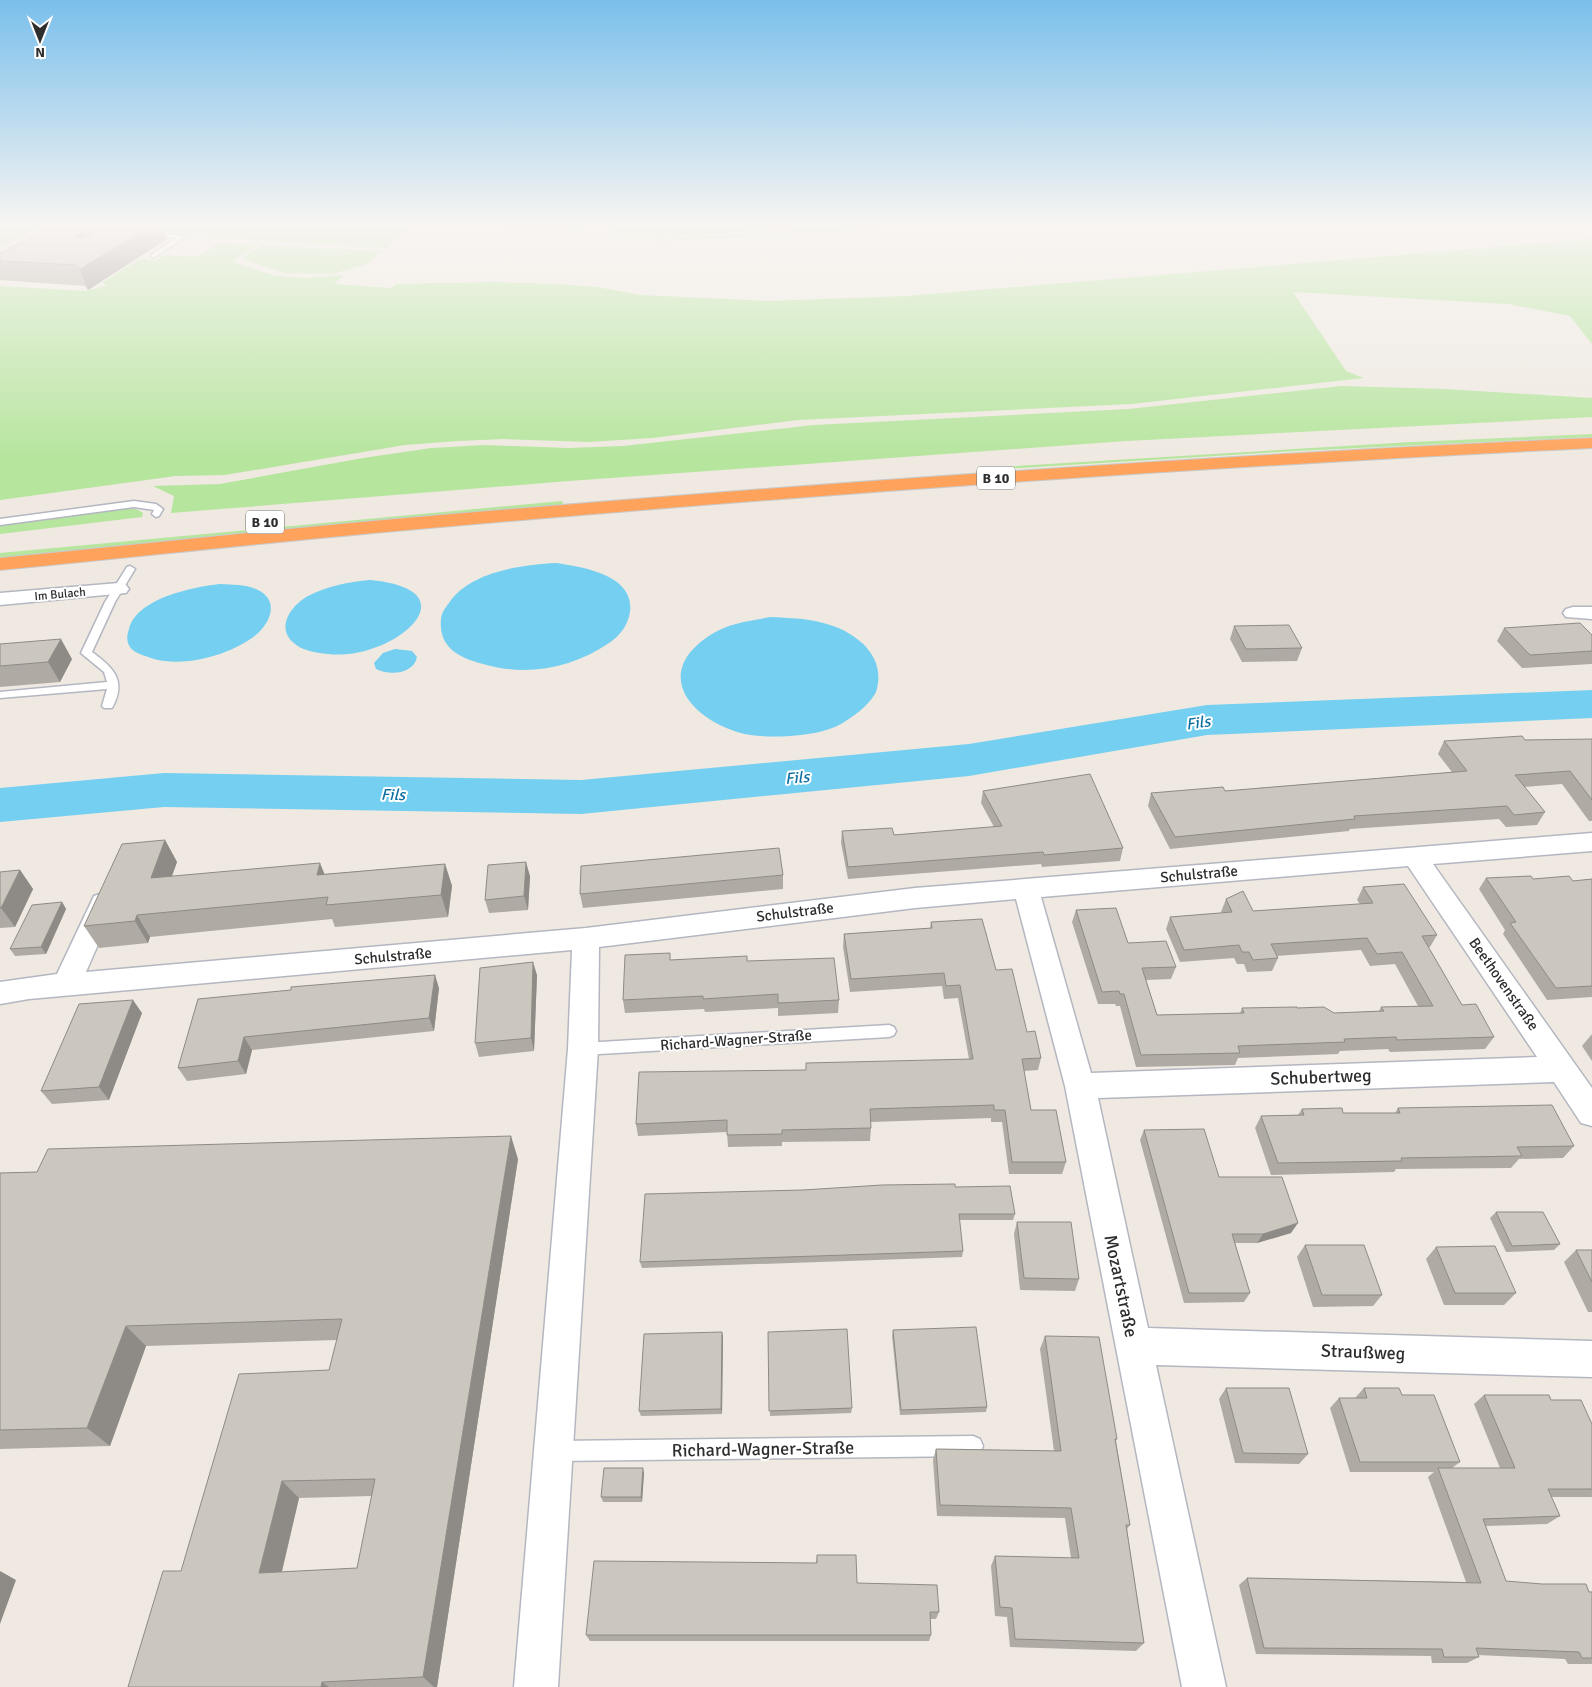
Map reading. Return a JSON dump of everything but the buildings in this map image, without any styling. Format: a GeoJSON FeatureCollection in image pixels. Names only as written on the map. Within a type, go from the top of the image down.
{"type":"FeatureCollection","features":[{"type":"Feature","properties":{"kind":"highway","name":"B 10"},"geometry":{"type":"LineString","coordinates":[[0,546],[529,498],[908,468],[1222,447],[1592,428]]}},
{"type":"Feature","properties":{"kind":"highway","name":"B 10"},"geometry":{"type":"LineString","coordinates":[[0,564],[421,523],[919,483],[1246,461],[1592,443]]}},
{"type":"Feature","properties":{"kind":"street","name":"Im Bulach"},"geometry":{"type":"LineString","coordinates":[[0,599],[119,589]]}},
{"type":"Feature","properties":{"kind":"street","name":"Schulstraße"},"geometry":{"type":"LineString","coordinates":[[0,993],[66,985],[586,938],[915,898],[1592,842]]}},
{"type":"Feature","properties":{"kind":"street","name":"Beethovenstraße"},"geometry":{"type":"LineString","coordinates":[[1414,856],[1592,1113]]}},
{"type":"Feature","properties":{"kind":"street"},"geometry":{"type":"LineString","coordinates":[[66,985],[113,880]]}},
{"type":"Feature","properties":{"kind":"street","name":"Mozartstraße"},"geometry":{"type":"LineString","coordinates":[[1026,889],[1080,1086],[1204,1687]]}},
{"type":"Feature","properties":{"kind":"street"},"geometry":{"type":"LineString","coordinates":[[536,1687],[583,1050],[586,938]]}},
{"type":"Feature","properties":{"kind":"street","name":"Schubertweg"},"geometry":{"type":"LineString","coordinates":[[1080,1086],[1563,1069]]}},
{"type":"Feature","properties":{"kind":"street","name":"Straußweg"},"geometry":{"type":"LineString","coordinates":[[1134,1346],[1592,1359]]}},
{"type":"Feature","properties":{"kind":"lane"},"geometry":{"type":"LineString","coordinates":[[0,522],[134,504],[153,506],[159,509],[156,514]]}},
{"type":"Feature","properties":{"kind":"lane"},"geometry":{"type":"LineString","coordinates":[[108,706],[114,685],[110,670],[86,653],[110,602],[130,569]]}},
{"type":"Feature","properties":{"kind":"lane"},"geometry":{"type":"LineString","coordinates":[[0,695],[114,685]]}},
{"type":"Feature","properties":{"kind":"lane","name":"Richard-Wagner-Straße"},"geometry":{"type":"LineString","coordinates":[[583,1050],[889,1031]]}},
{"type":"Feature","properties":{"kind":"lane","name":"Richard-Wagner-Straße"},"geometry":{"type":"LineString","coordinates":[[554,1451],[973,1446]]}},
{"type":"Feature","properties":{"kind":"green space"},"geometry":{"type":"Polygon","coordinates":[[[0,302],[1300,302],[1346,371],[1364,378],[1131,404],[798,420],[652,438],[589,442],[503,439],[405,445],[225,475],[176,476],[0,500],[0,302]]]}},
{"type":"Feature","properties":{"kind":"green space"},"geometry":{"type":"Polygon","coordinates":[[[1467,302],[1592,302],[1592,344],[1570,316],[1508,304],[1467,302]]]}},
{"type":"Feature","properties":{"kind":"green space"},"geometry":{"type":"Polygon","coordinates":[[[1341,386],[1445,389],[1592,398],[1592,417],[1126,441],[569,481],[171,513],[174,496],[153,486],[220,484],[363,458],[431,448],[485,445],[568,448],[623,446],[814,425],[1129,409],[1341,386]]]}},
{"type":"Feature","properties":{"kind":"green space"},"geometry":{"type":"Polygon","coordinates":[[[1592,434],[1592,437],[1296,451],[1003,469],[1000,467],[1411,442],[1592,434]]]}},
{"type":"Feature","properties":{"kind":"green space"},"geometry":{"type":"Polygon","coordinates":[[[562,501],[564,505],[0,558],[0,553],[562,501]]]}},
{"type":"Feature","properties":{"kind":"green space"},"geometry":{"type":"Polygon","coordinates":[[[119,509],[136,509],[143,513],[142,517],[0,534],[0,526],[119,509]]]}},
{"type":"Feature","properties":{"kind":"water"},"geometry":{"type":"Polygon","coordinates":[[[556,563],[580,567],[605,575],[616,581],[624,589],[629,599],[629,617],[623,630],[613,640],[580,659],[549,668],[532,670],[499,668],[478,663],[460,656],[447,644],[441,631],[442,614],[458,592],[483,577],[498,572],[513,568],[556,563]]]}},
{"type":"Feature","properties":{"kind":"water"},"geometry":{"type":"Polygon","coordinates":[[[370,580],[402,586],[418,597],[421,610],[413,624],[397,637],[376,647],[352,654],[315,652],[302,648],[289,638],[286,632],[287,618],[301,600],[331,587],[370,580]]]}},
{"type":"Feature","properties":{"kind":"water"},"geometry":{"type":"Polygon","coordinates":[[[220,584],[253,588],[265,595],[269,601],[271,608],[267,621],[263,628],[252,638],[218,655],[179,662],[154,659],[138,653],[130,647],[127,638],[129,629],[134,618],[143,609],[154,602],[181,591],[220,584]]]}},
{"type":"Feature","properties":{"kind":"water"},"geometry":{"type":"Polygon","coordinates":[[[770,617],[815,621],[840,629],[858,639],[876,663],[878,683],[872,699],[856,714],[841,724],[816,733],[803,735],[764,736],[743,734],[703,715],[691,703],[683,690],[681,676],[684,662],[694,648],[719,630],[740,623],[770,617]]]}},
{"type":"Feature","properties":{"kind":"water"},"geometry":{"type":"Polygon","coordinates":[[[395,649],[412,651],[417,657],[415,663],[406,670],[394,673],[376,669],[374,663],[383,653],[395,649]]]}},
{"type":"Feature","properties":{"kind":"waterway","name":"Fils"},"geometry":{"type":"LineString","coordinates":[[0,805],[164,790],[581,797],[969,760],[1207,720],[1592,704]]}}]}
